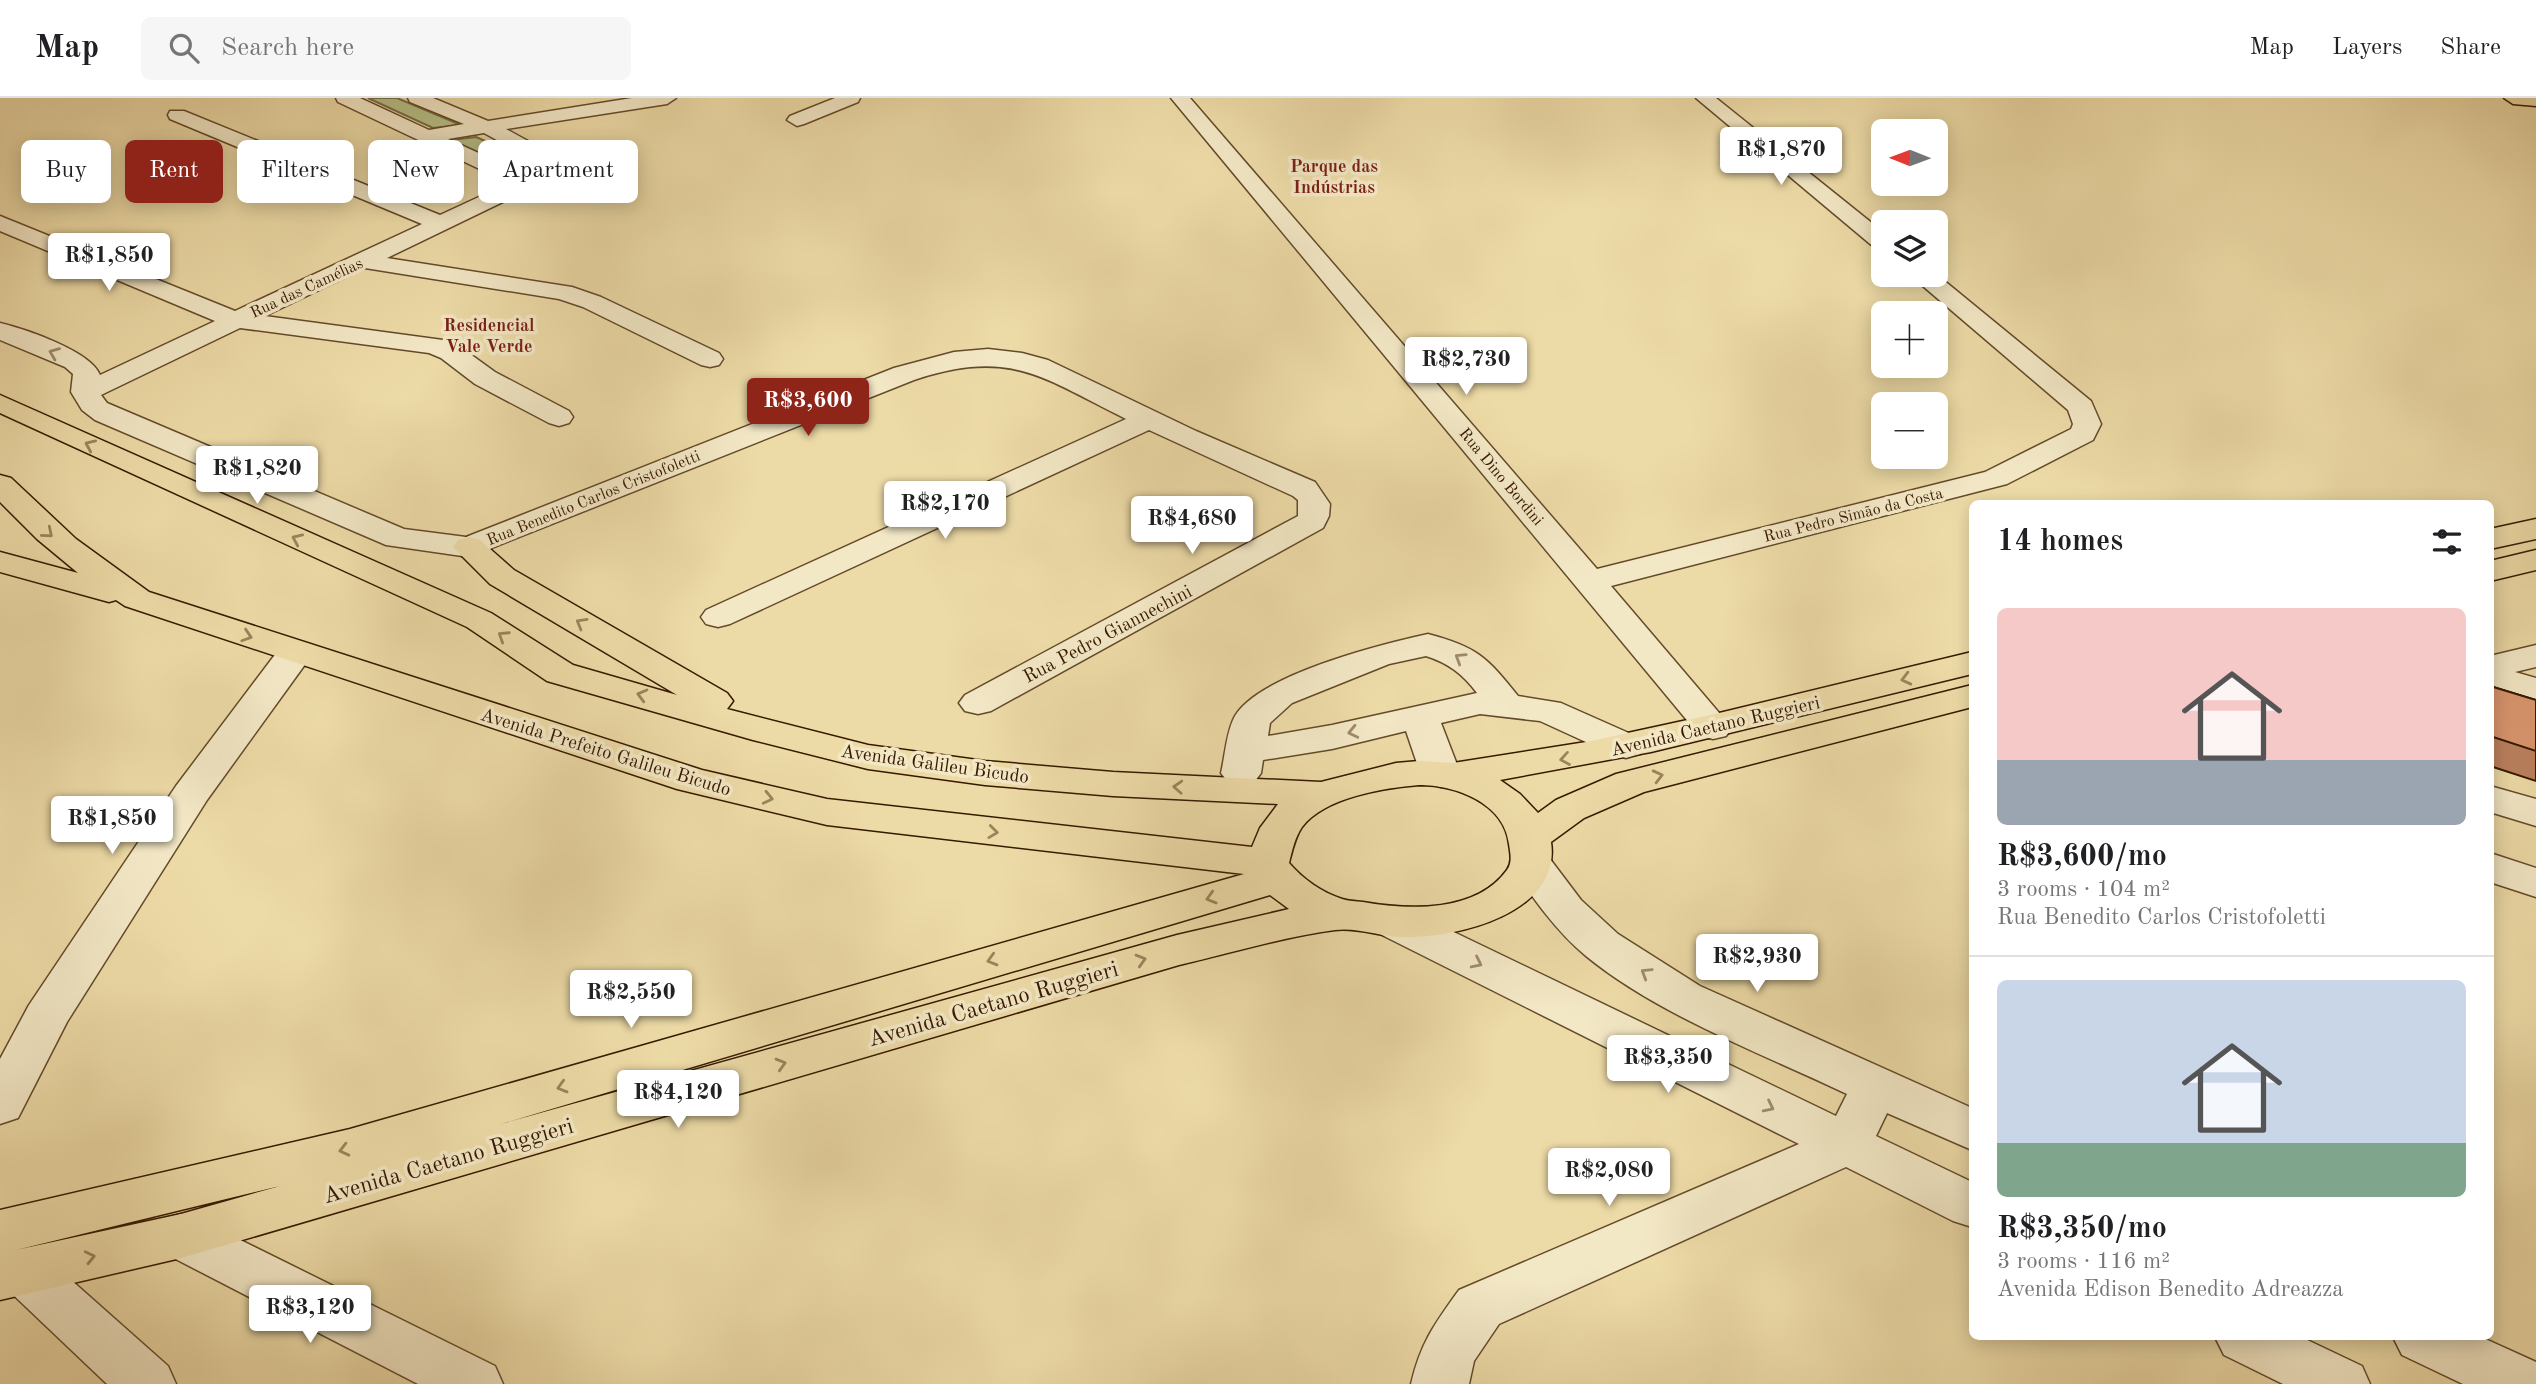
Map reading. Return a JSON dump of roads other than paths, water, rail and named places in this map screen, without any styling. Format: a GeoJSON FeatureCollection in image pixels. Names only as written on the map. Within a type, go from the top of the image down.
{"type":"FeatureCollection","features":[{"type":"Feature","properties":{"kind":"main road"},"geometry":{"type":"LineString","coordinates":[[2513,98],[2536,100]]}},
{"type":"Feature","properties":{"kind":"main road","name":"Avenida Galileu Bicudo"},"geometry":{"type":"LineString","coordinates":[[0,403],[478,620],[560,673],[767,732],[868,757],[985,773],[1113,784],[1320,794]]}},
{"type":"Feature","properties":{"kind":"main road","name":"Avenida Prefeito Galileu Bicudo"},"geometry":{"type":"LineString","coordinates":[[0,484],[29,518],[66,549],[137,600],[679,776],[827,812],[1272,871]]}},
{"type":"Feature","properties":{"kind":"main road"},"geometry":{"type":"LineString","coordinates":[[2494,538],[2536,529]]}},
{"type":"Feature","properties":{"kind":"main road"},"geometry":{"type":"LineString","coordinates":[[469,547],[502,577],[767,732]]}},
{"type":"Feature","properties":{"kind":"main road"},"geometry":{"type":"LineString","coordinates":[[2494,570],[2536,560]]}},
{"type":"Feature","properties":{"kind":"main road"},"geometry":{"type":"LineString","coordinates":[[0,562],[137,600]]}},
{"type":"Feature","properties":{"kind":"main road","name":"Avenida Caetano Ruggieri"},"geometry":{"type":"LineString","coordinates":[[1448,775],[1517,767],[1713,728],[1969,664]]}},
{"type":"Feature","properties":{"kind":"main road","name":"Avenida Caetano Ruggieri"},"geometry":{"type":"LineString","coordinates":[[1531,851],[1570,809],[1630,783],[1969,697]]}},
{"type":"Feature","properties":{"kind":"main road"},"geometry":{"type":"LineString","coordinates":[[1448,775],[1494,792],[1515,811],[1531,851],[1510,892],[1479,910],[1440,920],[1394,922],[1341,915],[1304,900],[1272,871],[1274,839],[1292,813],[1320,794],[1380,777],[1448,775]]}},
{"type":"Feature","properties":{"kind":"main road","name":"Avenida Caetano Ruggieri"},"geometry":{"type":"LineString","coordinates":[[8,1260],[349,1149],[1272,871]]}},
{"type":"Feature","properties":{"kind":"main road","name":"Avenida Caetano Ruggieri"},"geometry":{"type":"LineString","coordinates":[[8,1260],[181,1237],[1177,950],[1341,915]]}},
{"type":"Feature","properties":{"kind":"street"},"geometry":{"type":"LineString","coordinates":[[345,98],[478,160]]}},
{"type":"Feature","properties":{"kind":"street"},"geometry":{"type":"LineString","coordinates":[[417,98],[487,127]]}},
{"type":"Feature","properties":{"kind":"street"},"geometry":{"type":"LineString","coordinates":[[428,136],[667,98]]}},
{"type":"Feature","properties":{"kind":"street"},"geometry":{"type":"LineString","coordinates":[[797,120],[850,98]]}},
{"type":"Feature","properties":{"kind":"street","name":"Rua Dino Bordini"},"geometry":{"type":"LineString","coordinates":[[1180,98],[1713,728]]}},
{"type":"Feature","properties":{"kind":"street"},"geometry":{"type":"LineString","coordinates":[[1705,98],[1871,233]]}},
{"type":"Feature","properties":{"kind":"street"},"geometry":{"type":"LineString","coordinates":[[177,115],[442,225]]}},
{"type":"Feature","properties":{"kind":"street","name":"Rua das Camélias"},"geometry":{"type":"LineString","coordinates":[[487,127],[510,140]]}},
{"type":"Feature","properties":{"kind":"street","name":"Rua das Camélias"},"geometry":{"type":"LineString","coordinates":[[85,392],[488,203]]}},
{"type":"Feature","properties":{"kind":"street"},"geometry":{"type":"LineString","coordinates":[[0,223],[235,320],[434,346],[450,352],[485,378],[559,417]]}},
{"type":"Feature","properties":{"kind":"street"},"geometry":{"type":"LineString","coordinates":[[362,261],[563,292],[592,302],[710,359]]}},
{"type":"Feature","properties":{"kind":"street","name":"Rua Pedro Simão da Costa"},"geometry":{"type":"LineString","coordinates":[[1591,581],[1996,478],[2083,435],[2087,424],[2081,407],[1936,287]]}},
{"type":"Feature","properties":{"kind":"street"},"geometry":{"type":"LineString","coordinates":[[0,331],[74,361],[86,372],[85,392],[93,406],[105,414],[397,538],[469,547]]}},
{"type":"Feature","properties":{"kind":"street","name":"Rua Benedito Carlos Cristofoletti"},"geometry":{"type":"LineString","coordinates":[[469,547],[904,374],[964,358],[1021,359],[1151,418]]}},
{"type":"Feature","properties":{"kind":"street"},"geometry":{"type":"LineString","coordinates":[[718,617],[1151,418]]}},
{"type":"Feature","properties":{"kind":"street","name":"Rua Pedro Giannechini"},"geometry":{"type":"LineString","coordinates":[[978,703],[1312,522],[1317,508],[1313,498],[1304,489],[1186,437],[1151,418]]}},
{"type":"Feature","properties":{"kind":"street"},"geometry":{"type":"LineString","coordinates":[[1238,790],[1252,720],[1279,695],[1378,656],[1428,645],[1457,654],[1479,671],[1506,706]]}},
{"type":"Feature","properties":{"kind":"street"},"geometry":{"type":"LineString","coordinates":[[0,1105],[46,1017],[182,807],[296,652]]}},
{"type":"Feature","properties":{"kind":"street"},"geometry":{"type":"LineString","coordinates":[[2494,666],[2536,656]]}},
{"type":"Feature","properties":{"kind":"street"},"geometry":{"type":"LineString","coordinates":[[2494,677],[2536,690]]}},
{"type":"Feature","properties":{"kind":"street"},"geometry":{"type":"LineString","coordinates":[[1245,751],[1332,737],[1480,703],[1548,711],[1626,746]]}},
{"type":"Feature","properties":{"kind":"street"},"geometry":{"type":"LineString","coordinates":[[1419,716],[1448,775]]}},
{"type":"Feature","properties":{"kind":"street"},"geometry":{"type":"LineString","coordinates":[[2494,799],[2536,813]]}},
{"type":"Feature","properties":{"kind":"street"},"geometry":{"type":"LineString","coordinates":[[1531,851],[1566,910],[1602,946],[1684,998],[1969,1129]]}},
{"type":"Feature","properties":{"kind":"street"},"geometry":{"type":"LineString","coordinates":[[2494,868],[2536,884]]}},
{"type":"Feature","properties":{"kind":"street"},"geometry":{"type":"LineString","coordinates":[[1394,922],[1969,1205]]}},
{"type":"Feature","properties":{"kind":"street"},"geometry":{"type":"LineString","coordinates":[[1440,1384],[1447,1353],[1479,1307],[1846,1145],[1876,1086]]}},
{"type":"Feature","properties":{"kind":"street"},"geometry":{"type":"LineString","coordinates":[[181,1237],[474,1384]]}},
{"type":"Feature","properties":{"kind":"street"},"geometry":{"type":"LineString","coordinates":[[8,1260],[147,1384]]}},
{"type":"Feature","properties":{"kind":"street"},"geometry":{"type":"LineString","coordinates":[[2250,1340],[2341,1384]]}},
{"type":"Feature","properties":{"kind":"street"},"geometry":{"type":"LineString","coordinates":[[2428,1340],[2522,1384]]}},
{"type":"Feature","properties":{"kind":"district","name":"Parque das Indústrias"},"geometry":{"type":"Point","coordinates":[1334,176]}},
{"type":"Feature","properties":{"kind":"district","name":"Residencial Vale Verde"},"geometry":{"type":"Point","coordinates":[489,335]}}]}
